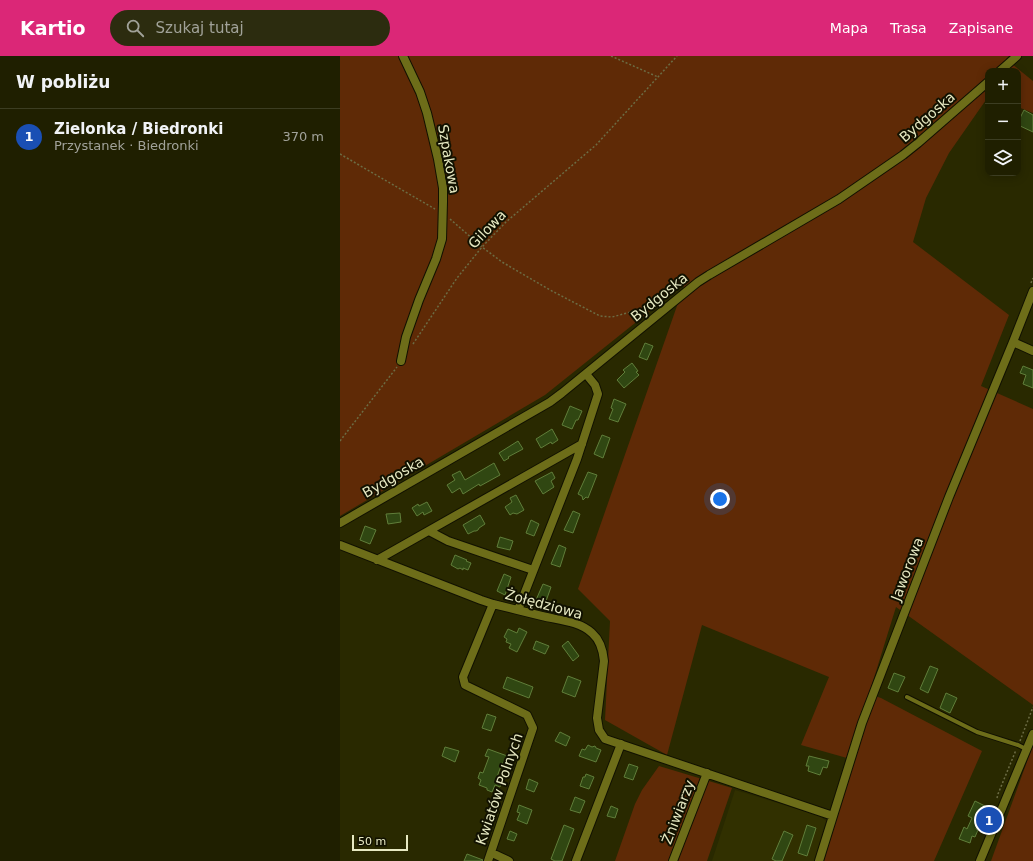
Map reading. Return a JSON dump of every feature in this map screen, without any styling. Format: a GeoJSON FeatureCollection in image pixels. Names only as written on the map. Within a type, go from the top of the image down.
{"type":"FeatureCollection","features":[{"type":"Feature","properties":{"kind":"street","name":"Szpakowa"},"geometry":{"type":"LineString","coordinates":[[401,361],[406,337],[418,300],[436,259],[442,239],[443,213],[442,181],[427,113],[420,92],[403,56]]}},
{"type":"Feature","properties":{"kind":"street"},"geometry":{"type":"LineString","coordinates":[[1004,68],[1018,56]]}},
{"type":"Feature","properties":{"kind":"street","name":"Bydgoska"},"geometry":{"type":"LineString","coordinates":[[340,523],[550,402],[698,282],[839,199],[903,155],[985,85]]}},
{"type":"Feature","properties":{"kind":"street","name":"Jaworowa"},"geometry":{"type":"LineString","coordinates":[[819,861],[862,723],[949,497],[1033,291]]}},
{"type":"Feature","properties":{"kind":"street"},"geometry":{"type":"LineString","coordinates":[[1013,342],[1033,352]]}},
{"type":"Feature","properties":{"kind":"street"},"geometry":{"type":"LineString","coordinates":[[518,610],[577,460],[598,394],[595,386],[586,374]]}},
{"type":"Feature","properties":{"kind":"street"},"geometry":{"type":"LineString","coordinates":[[377,560],[582,444]]}},
{"type":"Feature","properties":{"kind":"street"},"geometry":{"type":"LineString","coordinates":[[429,531],[448,542],[534,570]]}},
{"type":"Feature","properties":{"kind":"street","name":"Żołędziowa"},"geometry":{"type":"LineString","coordinates":[[340,545],[493,604],[578,625],[591,632],[600,642],[604,661],[597,718],[599,730],[605,739],[833,816]]}},
{"type":"Feature","properties":{"kind":"street","name":"Kwiatów Polnych"},"geometry":{"type":"LineString","coordinates":[[488,861],[534,728],[527,716],[465,685],[463,677],[493,604]]}},
{"type":"Feature","properties":{"kind":"street"},"geometry":{"type":"LineString","coordinates":[[980,861],[1033,734]]}},
{"type":"Feature","properties":{"kind":"street"},"geometry":{"type":"LineString","coordinates":[[576,861],[621,744]]}},
{"type":"Feature","properties":{"kind":"street","name":"Żniwiarzy"},"geometry":{"type":"LineString","coordinates":[[673,861],[707,773]]}},
{"type":"Feature","properties":{"kind":"street"},"geometry":{"type":"LineString","coordinates":[[492,853],[509,861]]}},
{"type":"Feature","properties":{"kind":"lane"},"geometry":{"type":"LineString","coordinates":[[907,697],[977,732],[1027,749]]}},
{"type":"Feature","properties":{"kind":"path"},"geometry":{"type":"LineString","coordinates":[[611,56],[658,77]]}},
{"type":"Feature","properties":{"kind":"path","name":"Gilowa"},"geometry":{"type":"LineString","coordinates":[[410,348],[457,278],[482,247],[506,222],[596,145],[677,56]]}},
{"type":"Feature","properties":{"kind":"path"},"geometry":{"type":"LineString","coordinates":[[340,154],[443,213],[482,247],[502,262],[550,290],[600,316],[612,317],[650,308],[658,308],[663,310]]}},
{"type":"Feature","properties":{"kind":"path"},"geometry":{"type":"LineString","coordinates":[[340,441],[401,361]]}},
{"type":"Feature","properties":{"kind":"shaded area"},"geometry":{"type":"Polygon","coordinates":[[[340,56],[1009,56],[1006,59],[1017,68],[985,68],[985,101],[949,153],[926,198],[913,242],[1009,315],[981,386],[1033,409],[1033,705],[896,607],[869,694],[881,698],[982,751],[934,861],[824,861],[854,760],[801,745],[829,677],[702,625],[667,755],[605,720],[610,621],[578,589],[685,283],[545,395],[340,516],[340,56]]]}},
{"type":"Feature","properties":{"kind":"shaded area"},"geometry":{"type":"Polygon","coordinates":[[[1021,71],[1033,81],[1033,113],[1021,108],[1021,71]]]}},
{"type":"Feature","properties":{"kind":"shaded area"},"geometry":{"type":"Polygon","coordinates":[[[1033,745],[1033,861],[991,861],[1033,745]]]}},
{"type":"Feature","properties":{"kind":"shaded area"},"geometry":{"type":"Polygon","coordinates":[[[659,766],[732,788],[707,861],[615,861],[635,804],[642,790],[659,766]]]}},
{"type":"Feature","properties":{"kind":"shaded area"},"geometry":{"type":"Polygon","coordinates":[[[735,790],[820,816],[826,821],[814,861],[712,861],[735,790]]]}},
{"type":"Feature","properties":{"kind":"building"},"geometry":{"type":"Polygon","coordinates":[[[1024,110],[1033,115],[1033,132],[1021,126],[1021,116],[1024,110]]]}},
{"type":"Feature","properties":{"kind":"building"},"geometry":{"type":"Polygon","coordinates":[[[645,343],[653,346],[647,360],[639,357],[645,343]]]}},
{"type":"Feature","properties":{"kind":"building"},"geometry":{"type":"Polygon","coordinates":[[[632,363],[639,375],[624,388],[617,380],[625,372],[623,370],[632,363]]]}},
{"type":"Feature","properties":{"kind":"building"},"geometry":{"type":"Polygon","coordinates":[[[1023,366],[1033,370],[1033,388],[1023,384],[1026,375],[1020,373],[1023,366]]]}},
{"type":"Feature","properties":{"kind":"building"},"geometry":{"type":"Polygon","coordinates":[[[614,399],[626,404],[618,422],[609,419],[613,409],[611,408],[614,399]]]}},
{"type":"Feature","properties":{"kind":"building"},"geometry":{"type":"Polygon","coordinates":[[[570,406],[582,411],[572,429],[562,425],[570,406]]]}},
{"type":"Feature","properties":{"kind":"building"},"geometry":{"type":"Polygon","coordinates":[[[552,429],[558,440],[541,448],[536,439],[552,429]]]}},
{"type":"Feature","properties":{"kind":"building"},"geometry":{"type":"Polygon","coordinates":[[[602,435],[610,438],[603,458],[594,454],[602,435]]]}},
{"type":"Feature","properties":{"kind":"building"},"geometry":{"type":"Polygon","coordinates":[[[518,441],[523,449],[508,457],[509,458],[504,461],[499,453],[518,441]]]}},
{"type":"Feature","properties":{"kind":"building"},"geometry":{"type":"Polygon","coordinates":[[[494,463],[500,475],[480,486],[479,484],[463,494],[460,488],[452,493],[447,485],[455,480],[452,475],[460,471],[465,480],[494,463]]]}},
{"type":"Feature","properties":{"kind":"building"},"geometry":{"type":"Polygon","coordinates":[[[552,472],[555,478],[551,481],[554,487],[543,494],[535,481],[552,472]]]}},
{"type":"Feature","properties":{"kind":"building"},"geometry":{"type":"Polygon","coordinates":[[[588,472],[597,475],[588,498],[586,497],[583,500],[582,496],[578,494],[588,472]]]}},
{"type":"Feature","properties":{"kind":"building"},"geometry":{"type":"Polygon","coordinates":[[[516,495],[524,510],[517,514],[513,513],[510,515],[505,507],[512,502],[510,498],[516,495]]]}},
{"type":"Feature","properties":{"kind":"building"},"geometry":{"type":"Polygon","coordinates":[[[427,502],[432,511],[424,515],[423,512],[417,516],[412,508],[418,504],[419,506],[427,502]]]}},
{"type":"Feature","properties":{"kind":"building"},"geometry":{"type":"Polygon","coordinates":[[[573,511],[580,514],[573,533],[564,530],[573,511]]]}},
{"type":"Feature","properties":{"kind":"building"},"geometry":{"type":"Polygon","coordinates":[[[400,513],[401,522],[388,524],[386,514],[400,513]]]}},
{"type":"Feature","properties":{"kind":"building"},"geometry":{"type":"Polygon","coordinates":[[[480,515],[485,524],[478,530],[468,534],[463,525],[480,515]]]}},
{"type":"Feature","properties":{"kind":"building"},"geometry":{"type":"Polygon","coordinates":[[[531,520],[539,524],[534,536],[526,533],[531,520]]]}},
{"type":"Feature","properties":{"kind":"building"},"geometry":{"type":"Polygon","coordinates":[[[365,526],[376,530],[370,544],[360,540],[365,526]]]}},
{"type":"Feature","properties":{"kind":"building"},"geometry":{"type":"Polygon","coordinates":[[[500,537],[513,541],[510,550],[497,547],[500,537]]]}},
{"type":"Feature","properties":{"kind":"building"},"geometry":{"type":"Polygon","coordinates":[[[559,545],[566,548],[560,567],[551,564],[559,545]]]}},
{"type":"Feature","properties":{"kind":"building"},"geometry":{"type":"Polygon","coordinates":[[[455,555],[471,563],[468,570],[463,568],[463,570],[460,568],[458,569],[451,565],[455,555]]]}},
{"type":"Feature","properties":{"kind":"building"},"geometry":{"type":"Polygon","coordinates":[[[504,574],[511,577],[505,595],[497,591],[504,574]]]}},
{"type":"Feature","properties":{"kind":"building"},"geometry":{"type":"Polygon","coordinates":[[[543,584],[551,587],[545,604],[536,600],[543,584]]]}},
{"type":"Feature","properties":{"kind":"building"},"geometry":{"type":"Polygon","coordinates":[[[519,628],[527,632],[517,652],[509,648],[511,644],[506,642],[507,639],[504,637],[508,629],[517,633],[519,628]]]}},
{"type":"Feature","properties":{"kind":"building"},"geometry":{"type":"Polygon","coordinates":[[[536,641],[549,646],[545,654],[533,649],[536,641]]]}},
{"type":"Feature","properties":{"kind":"building"},"geometry":{"type":"Polygon","coordinates":[[[568,641],[579,656],[573,661],[562,646],[568,641]]]}},
{"type":"Feature","properties":{"kind":"building"},"geometry":{"type":"Polygon","coordinates":[[[930,666],[938,669],[928,693],[920,689],[930,666]]]}},
{"type":"Feature","properties":{"kind":"building"},"geometry":{"type":"Polygon","coordinates":[[[894,673],[905,677],[898,692],[888,688],[894,673]]]}},
{"type":"Feature","properties":{"kind":"building"},"geometry":{"type":"Polygon","coordinates":[[[568,676],[581,681],[575,697],[562,692],[568,676]]]}},
{"type":"Feature","properties":{"kind":"building"},"geometry":{"type":"Polygon","coordinates":[[[507,677],[533,687],[529,698],[503,688],[507,677]]]}},
{"type":"Feature","properties":{"kind":"building"},"geometry":{"type":"Polygon","coordinates":[[[946,693],[957,698],[950,713],[940,708],[946,693]]]}},
{"type":"Feature","properties":{"kind":"building"},"geometry":{"type":"Polygon","coordinates":[[[487,714],[496,717],[491,731],[482,728],[487,714]]]}},
{"type":"Feature","properties":{"kind":"building"},"geometry":{"type":"Polygon","coordinates":[[[560,732],[570,737],[566,746],[555,741],[560,732]]]}},
{"type":"Feature","properties":{"kind":"building"},"geometry":{"type":"Polygon","coordinates":[[[588,745],[592,747],[595,746],[601,750],[596,762],[579,756],[582,749],[585,750],[588,745]]]}},
{"type":"Feature","properties":{"kind":"building"},"geometry":{"type":"Polygon","coordinates":[[[445,747],[459,751],[455,762],[442,756],[445,747]]]}},
{"type":"Feature","properties":{"kind":"building"},"geometry":{"type":"Polygon","coordinates":[[[488,749],[510,757],[508,765],[502,763],[497,777],[503,779],[500,787],[495,785],[492,792],[479,785],[481,780],[478,778],[480,772],[483,773],[489,757],[485,756],[488,749]]]}},
{"type":"Feature","properties":{"kind":"building"},"geometry":{"type":"Polygon","coordinates":[[[809,756],[829,761],[827,768],[823,767],[820,775],[808,771],[809,766],[806,766],[809,756]]]}},
{"type":"Feature","properties":{"kind":"building"},"geometry":{"type":"Polygon","coordinates":[[[629,764],[638,767],[633,780],[624,777],[629,764]]]}},
{"type":"Feature","properties":{"kind":"building"},"geometry":{"type":"Polygon","coordinates":[[[586,774],[594,777],[589,789],[580,786],[583,777],[585,777],[586,774]]]}},
{"type":"Feature","properties":{"kind":"building"},"geometry":{"type":"Polygon","coordinates":[[[529,779],[538,783],[534,792],[526,789],[529,779]]]}},
{"type":"Feature","properties":{"kind":"building"},"geometry":{"type":"Polygon","coordinates":[[[575,797],[585,801],[580,813],[570,810],[575,797]]]}},
{"type":"Feature","properties":{"kind":"building"},"geometry":{"type":"Polygon","coordinates":[[[975,801],[985,806],[976,829],[978,830],[975,837],[972,836],[970,843],[959,839],[964,827],[967,829],[972,818],[968,816],[975,801]]]}},
{"type":"Feature","properties":{"kind":"building"},"geometry":{"type":"Polygon","coordinates":[[[519,805],[532,810],[527,824],[517,820],[520,813],[517,812],[519,805]]]}},
{"type":"Feature","properties":{"kind":"building"},"geometry":{"type":"Polygon","coordinates":[[[611,806],[618,809],[615,818],[607,816],[611,806]]]}},
{"type":"Feature","properties":{"kind":"building"},"geometry":{"type":"Polygon","coordinates":[[[564,825],[574,829],[562,861],[555,861],[551,859],[564,825]]]}},
{"type":"Feature","properties":{"kind":"building"},"geometry":{"type":"Polygon","coordinates":[[[807,825],[816,828],[807,856],[798,853],[807,825]]]}},
{"type":"Feature","properties":{"kind":"building"},"geometry":{"type":"Polygon","coordinates":[[[510,831],[517,834],[514,841],[507,839],[510,831]]]}},
{"type":"Feature","properties":{"kind":"building"},"geometry":{"type":"Polygon","coordinates":[[[784,831],[793,835],[782,861],[776,861],[772,859],[784,831]]]}},
{"type":"Feature","properties":{"kind":"building"},"geometry":{"type":"Polygon","coordinates":[[[467,854],[483,860],[483,861],[464,861],[467,854]]]}},
{"type":"Feature","properties":{"kind":"place","name":"Zielonka / Biedronki"},"geometry":{"type":"Point","coordinates":[989,820]}}]}
